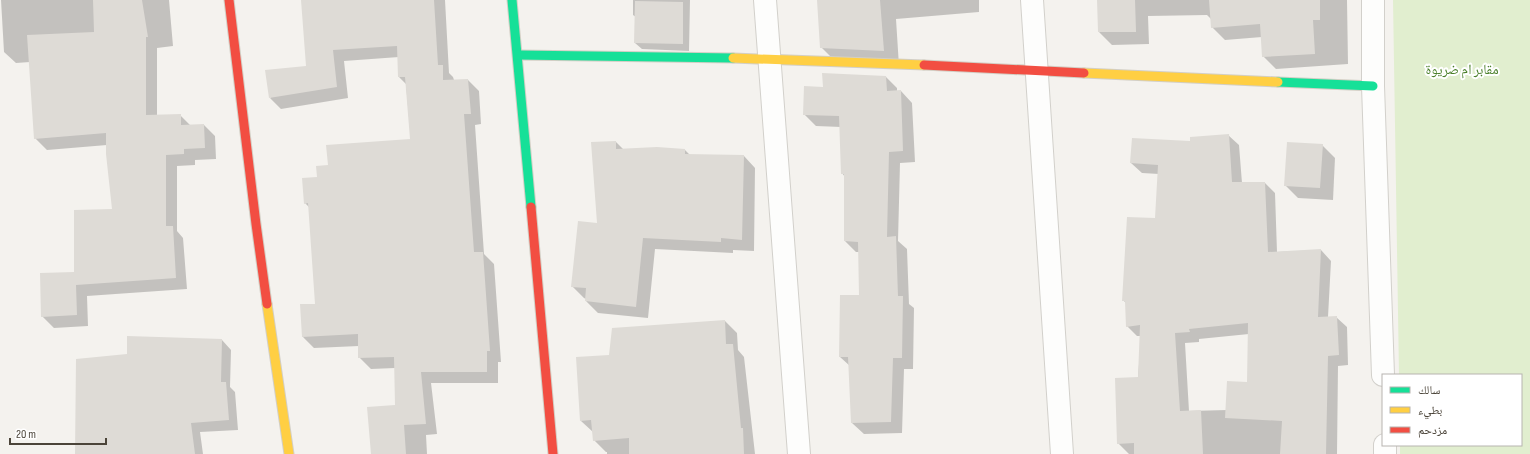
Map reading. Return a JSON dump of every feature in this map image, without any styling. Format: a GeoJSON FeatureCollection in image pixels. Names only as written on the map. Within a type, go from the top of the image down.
{"type":"FeatureCollection","features":[{"type":"Feature","properties":{"kind":"street"},"geometry":{"type":"LineString","coordinates":[[229,0],[256,224],[289,454]]}},
{"type":"Feature","properties":{"kind":"street"},"geometry":{"type":"LineString","coordinates":[[512,0],[554,454]]}},
{"type":"Feature","properties":{"kind":"street"},"geometry":{"type":"LineString","coordinates":[[765,0],[799,454]]}},
{"type":"Feature","properties":{"kind":"street"},"geometry":{"type":"LineString","coordinates":[[1032,0],[1062,454]]}},
{"type":"Feature","properties":{"kind":"street"},"geometry":{"type":"LineString","coordinates":[[1373,0],[1373,86],[1383,374]]}},
{"type":"Feature","properties":{"kind":"street"},"geometry":{"type":"LineString","coordinates":[[518,55],[769,58],[1373,86]]}},
{"type":"Feature","properties":{"kind":"green space","name":"مقابر ام ضريوة"},"geometry":{"type":"Polygon","coordinates":[[[1393,0],[1530,0],[1530,454],[1400,454],[1400,446],[1522,446],[1522,374],[1399,374],[1393,0]]]}},
{"type":"Feature","properties":{"kind":"building"},"geometry":{"type":"Polygon","coordinates":[[[93,0],[142,0],[148,37],[146,37],[146,115],[181,114],[181,125],[204,124],[205,148],[184,149],[184,154],[166,155],[166,226],[173,226],[176,278],[76,285],[77,315],[41,317],[40,273],[74,272],[74,210],[112,209],[106,154],[106,133],[34,139],[27,35],[94,32],[93,0]]]}},
{"type":"Feature","properties":{"kind":"building"},"geometry":{"type":"Polygon","coordinates":[[[301,0],[434,0],[438,65],[443,65],[443,80],[468,79],[471,114],[464,114],[474,252],[483,252],[490,351],[487,351],[487,372],[421,372],[426,424],[404,425],[406,454],[371,454],[367,407],[395,405],[394,357],[358,358],[358,334],[302,337],[300,304],[315,304],[308,203],[304,204],[302,178],[317,177],[316,166],[328,165],[326,145],[410,139],[405,77],[398,77],[397,46],[333,50],[337,87],[269,98],[265,70],[306,66],[301,0]]]}},
{"type":"Feature","properties":{"kind":"building"},"geometry":{"type":"Polygon","coordinates":[[[817,0],[880,0],[884,51],[820,48],[817,0]]]}},
{"type":"Feature","properties":{"kind":"building"},"geometry":{"type":"Polygon","coordinates":[[[1097,0],[1135,0],[1136,32],[1098,32],[1097,0]]]}},
{"type":"Feature","properties":{"kind":"building"},"geometry":{"type":"Polygon","coordinates":[[[1209,0],[1320,0],[1320,20],[1313,20],[1315,54],[1262,57],[1260,24],[1211,28],[1209,0]]]}},
{"type":"Feature","properties":{"kind":"building"},"geometry":{"type":"Polygon","coordinates":[[[635,1],[683,2],[683,44],[634,43],[635,1]]]}},
{"type":"Feature","properties":{"kind":"building"},"geometry":{"type":"Polygon","coordinates":[[[822,73],[886,76],[887,91],[901,90],[903,151],[889,152],[887,237],[896,236],[898,296],[903,296],[902,358],[893,358],[891,422],[851,423],[848,357],[839,357],[840,295],[859,295],[858,242],[844,241],[844,174],[841,174],[839,116],[803,115],[804,86],[823,87],[822,73]]]}},
{"type":"Feature","properties":{"kind":"building"},"geometry":{"type":"Polygon","coordinates":[[[1229,134],[1232,182],[1265,182],[1268,252],[1321,249],[1318,317],[1337,316],[1339,355],[1328,356],[1326,454],[1280,454],[1282,421],[1225,418],[1227,381],[1247,382],[1248,323],[1189,329],[1190,332],[1175,333],[1180,411],[1201,410],[1203,454],[1134,454],[1134,443],[1117,444],[1115,378],[1138,377],[1140,325],[1126,327],[1125,301],[1122,301],[1127,217],[1155,218],[1158,165],[1130,163],[1132,138],[1190,141],[1190,137],[1229,134]]]}},
{"type":"Feature","properties":{"kind":"building"},"geometry":{"type":"Polygon","coordinates":[[[616,141],[616,149],[657,147],[685,149],[685,154],[744,155],[742,240],[721,238],[721,242],[643,238],[636,307],[585,301],[586,288],[571,287],[578,221],[597,223],[591,142],[616,141]]]}},
{"type":"Feature","properties":{"kind":"building"},"geometry":{"type":"Polygon","coordinates":[[[1287,142],[1323,144],[1320,188],[1284,186],[1287,142]]]}},
{"type":"Feature","properties":{"kind":"building"},"geometry":{"type":"Polygon","coordinates":[[[725,320],[726,344],[733,344],[741,428],[743,428],[744,454],[629,454],[629,438],[593,441],[591,420],[580,421],[576,357],[609,355],[612,328],[725,320]]]}},
{"type":"Feature","properties":{"kind":"building"},"geometry":{"type":"Polygon","coordinates":[[[127,336],[222,339],[221,382],[226,382],[229,420],[191,423],[195,454],[75,454],[76,359],[127,354],[127,336]]]}},
{"type":"Feature","properties":{"kind":"traffic: fast"},"geometry":{"type":"LineString","coordinates":[[512,0],[531,207]]}},
{"type":"Feature","properties":{"kind":"traffic: fast"},"geometry":{"type":"LineString","coordinates":[[518,55],[733,58]]}},
{"type":"Feature","properties":{"kind":"traffic: fast"},"geometry":{"type":"LineString","coordinates":[[1278,82],[1373,86]]}},
{"type":"Feature","properties":{"kind":"traffic: slow"},"geometry":{"type":"LineString","coordinates":[[733,58],[924,65]]}},
{"type":"Feature","properties":{"kind":"traffic: slow"},"geometry":{"type":"LineString","coordinates":[[1084,73],[1278,82]]}},
{"type":"Feature","properties":{"kind":"traffic: slow"},"geometry":{"type":"LineString","coordinates":[[267,304],[289,454]]}},
{"type":"Feature","properties":{"kind":"traffic: jam"},"geometry":{"type":"LineString","coordinates":[[229,0],[267,304]]}},
{"type":"Feature","properties":{"kind":"traffic: jam"},"geometry":{"type":"LineString","coordinates":[[924,65],[1084,73]]}},
{"type":"Feature","properties":{"kind":"traffic: jam"},"geometry":{"type":"LineString","coordinates":[[531,207],[553,454]]}}]}
